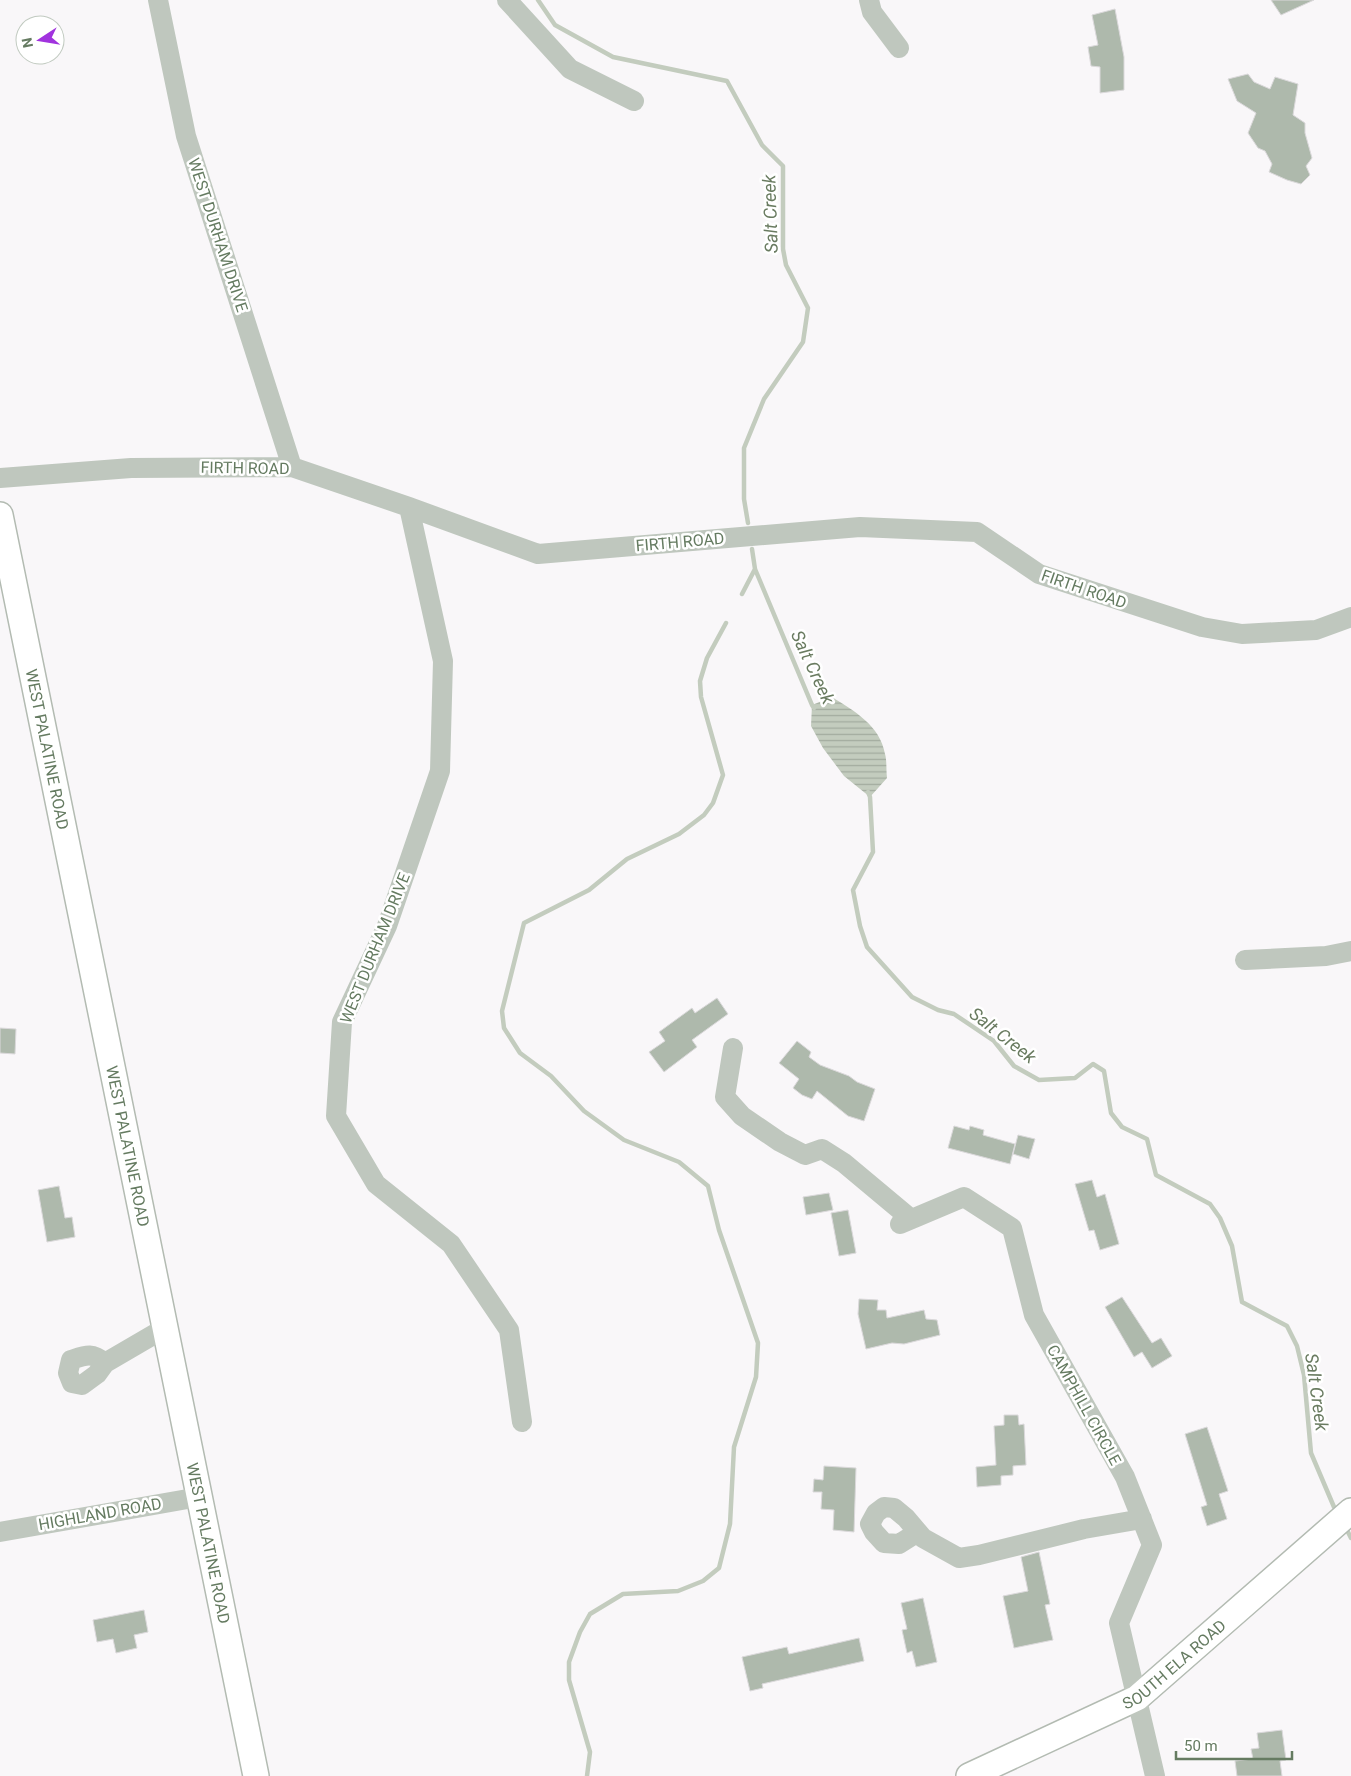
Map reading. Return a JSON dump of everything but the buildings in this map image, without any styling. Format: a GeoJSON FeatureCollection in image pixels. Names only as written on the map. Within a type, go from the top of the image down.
{"type":"FeatureCollection","features":[{"type":"Feature","properties":{"kind":"main road","name":"WEST PALATINE ROAD"},"geometry":{"type":"LineString","coordinates":[[0,516],[256,1776]]}},
{"type":"Feature","properties":{"kind":"main road","name":"SOUTH ELA ROAD"},"geometry":{"type":"LineString","coordinates":[[969,1776],[1137,1698],[1351,1510]]}},
{"type":"Feature","properties":{"kind":"street","name":"WEST DURHAM DRIVE"},"geometry":{"type":"LineString","coordinates":[[158,0],[186,136],[292,467]]}},
{"type":"Feature","properties":{"kind":"street"},"geometry":{"type":"LineString","coordinates":[[507,0],[570,69],[634,100]]}},
{"type":"Feature","properties":{"kind":"street"},"geometry":{"type":"LineString","coordinates":[[869,0],[872,12],[900,48]]}},
{"type":"Feature","properties":{"kind":"street","name":"FIRTH ROAD"},"geometry":{"type":"LineString","coordinates":[[0,478],[131,468],[292,467],[538,554],[860,527],[977,532],[1039,574],[1202,627],[1242,634],[1316,630],[1351,617]]}},
{"type":"Feature","properties":{"kind":"street","name":"WEST DURHAM DRIVE"},"geometry":{"type":"LineString","coordinates":[[409,507],[443,661],[440,771],[387,926],[342,1022],[336,1116],[376,1184],[451,1244],[509,1330],[522,1422]]}},
{"type":"Feature","properties":{"kind":"street"},"geometry":{"type":"LineString","coordinates":[[1245,960],[1326,956],[1351,951]]}},
{"type":"Feature","properties":{"kind":"street","name":"CAMPHILL CIRCLE"},"geometry":{"type":"LineString","coordinates":[[733,1048],[726,1097],[742,1116],[780,1142],[805,1155],[822,1149],[851,1169],[906,1221],[964,1198],[1012,1228],[1034,1315],[1125,1477],[1152,1545],[1119,1623],[1155,1776]]}},
{"type":"Feature","properties":{"kind":"street"},"geometry":{"type":"LineString","coordinates":[[104,1363],[165,1328]]}},
{"type":"Feature","properties":{"kind":"street","name":"HIGHLAND ROAD"},"geometry":{"type":"LineString","coordinates":[[0,1532],[199,1496]]}},
{"type":"Feature","properties":{"kind":"street"},"geometry":{"type":"LineString","coordinates":[[918,1532],[923,1538],[959,1558],[979,1556],[1084,1529],[1142,1519]]}},
{"type":"Feature","properties":{"kind":"shaded area"},"geometry":{"type":"Polygon","coordinates":[[[832,697],[865,720],[878,735],[882,744],[886,757],[887,778],[870,797],[844,776],[823,748],[811,726],[812,705],[832,697]]]}},
{"type":"Feature","properties":{"kind":"waterway","name":"Salt Creek"},"geometry":{"type":"LineString","coordinates":[[538,0],[555,25],[613,57],[727,81],[762,145],[783,166],[783,249],[786,265],[808,308],[803,342],[764,399],[744,448],[744,499],[748,523]]}},
{"type":"Feature","properties":{"kind":"waterway","name":"Salt Creek"},"geometry":{"type":"LineString","coordinates":[[752,549],[755,569],[814,708]]}},
{"type":"Feature","properties":{"kind":"waterway"},"geometry":{"type":"LineString","coordinates":[[742,594],[755,569]]}},
{"type":"Feature","properties":{"kind":"waterway"},"geometry":{"type":"LineString","coordinates":[[587,1776],[590,1752],[569,1680],[569,1662],[580,1632],[590,1614],[623,1594],[678,1591],[703,1581],[719,1568],[730,1524],[734,1447],[756,1377],[758,1343],[719,1230],[708,1186],[679,1162],[624,1140],[584,1111],[551,1076],[520,1053],[504,1028],[502,1011],[524,923],[589,890],[627,859],[679,834],[704,815],[713,803],[723,775],[701,697],[700,681],[707,658],[726,623]]}},
{"type":"Feature","properties":{"kind":"waterway","name":"Salt Creek"},"geometry":{"type":"LineString","coordinates":[[868,792],[870,797],[873,852],[853,890],[860,926],[867,947],[912,997],[938,1010],[954,1014],[994,1041],[1014,1066],[1039,1080],[1075,1078],[1093,1064],[1104,1071],[1111,1113],[1122,1127],[1147,1139],[1156,1175],[1210,1204],[1220,1218],[1232,1246],[1242,1302],[1287,1326],[1297,1346],[1304,1375],[1311,1453],[1334,1507]]}},
{"type":"Feature","properties":{"kind":"waterway","name":"Salt Creek"},"geometry":{"type":"LineString","coordinates":[[1348,1532],[1351,1538]]}}]}
